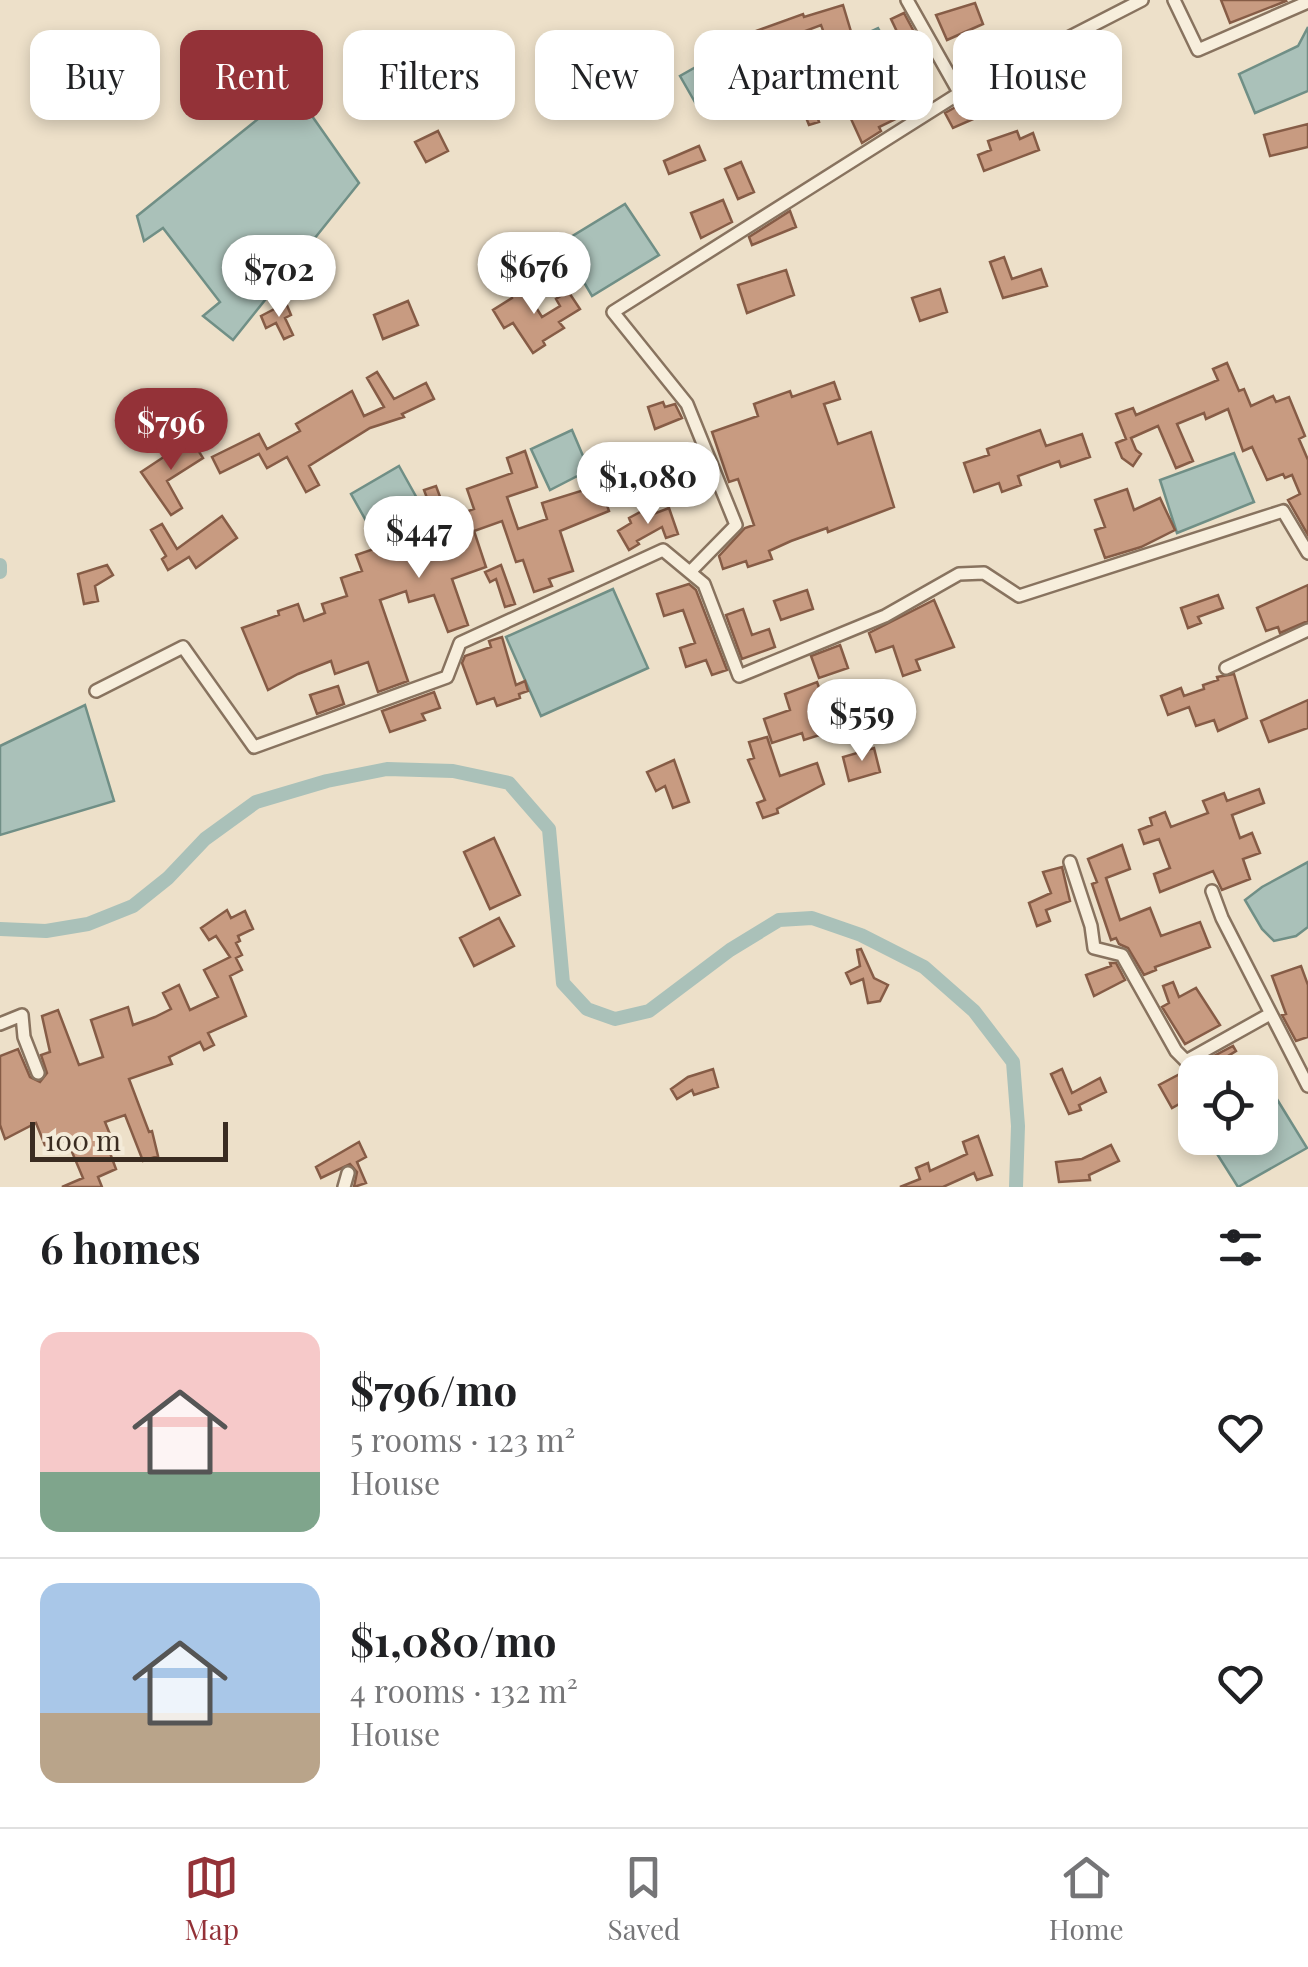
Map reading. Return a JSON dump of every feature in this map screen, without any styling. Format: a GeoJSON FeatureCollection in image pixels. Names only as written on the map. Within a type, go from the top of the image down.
{"type":"FeatureCollection","features":[{"type":"Feature","properties":{"kind":"street"},"geometry":{"type":"LineString","coordinates":[[908,0],[953,81]]}},
{"type":"Feature","properties":{"kind":"street"},"geometry":{"type":"LineString","coordinates":[[1084,30],[1142,0]]}},
{"type":"Feature","properties":{"kind":"street"},"geometry":{"type":"LineString","coordinates":[[1174,0],[1198,50],[1308,2]]}},
{"type":"Feature","properties":{"kind":"street"},"geometry":{"type":"LineString","coordinates":[[690,572],[736,525],[687,404],[612,312],[953,98]]}},
{"type":"Feature","properties":{"kind":"street"},"geometry":{"type":"LineString","coordinates":[[96,691],[183,647],[254,747],[447,677],[460,642],[663,550],[704,584],[739,676],[884,616],[959,574],[984,573],[1018,596],[1283,511],[1308,554]]}},
{"type":"Feature","properties":{"kind":"street"},"geometry":{"type":"LineString","coordinates":[[1226,668],[1308,630]]}},
{"type":"Feature","properties":{"kind":"street"},"geometry":{"type":"LineString","coordinates":[[1070,862],[1091,926],[1094,948],[1122,955],[1176,1051],[1186,1061],[1270,1014]]}},
{"type":"Feature","properties":{"kind":"street"},"geometry":{"type":"LineString","coordinates":[[1212,891],[1308,1086]]}},
{"type":"Feature","properties":{"kind":"street"},"geometry":{"type":"LineString","coordinates":[[0,1024],[22,1015],[24,1037],[38,1073]]}},
{"type":"Feature","properties":{"kind":"street"},"geometry":{"type":"LineString","coordinates":[[344,1187],[348,1172]]}},
{"type":"Feature","properties":{"kind":"water"},"geometry":{"type":"Polygon","coordinates":[[[1308,27],[1308,91],[1255,113],[1239,74],[1298,46],[1308,27]]]}},
{"type":"Feature","properties":{"kind":"water"},"geometry":{"type":"Polygon","coordinates":[[[694,68],[694,100],[680,76],[694,68]]]}},
{"type":"Feature","properties":{"kind":"water"},"geometry":{"type":"Polygon","coordinates":[[[257,120],[315,120],[359,183],[233,340],[203,316],[220,302],[163,228],[144,241],[137,216],[257,120]]]}},
{"type":"Feature","properties":{"kind":"water"},"geometry":{"type":"Polygon","coordinates":[[[625,204],[659,255],[592,296],[561,243],[625,204]]]}},
{"type":"Feature","properties":{"kind":"water"},"geometry":{"type":"Polygon","coordinates":[[[572,430],[589,470],[550,490],[531,449],[572,430]]]}},
{"type":"Feature","properties":{"kind":"water"},"geometry":{"type":"Polygon","coordinates":[[[1234,453],[1254,502],[1177,533],[1160,480],[1234,453]]]}},
{"type":"Feature","properties":{"kind":"water"},"geometry":{"type":"Polygon","coordinates":[[[399,466],[423,509],[374,535],[351,494],[399,466]]]}},
{"type":"Feature","properties":{"kind":"water"},"geometry":{"type":"Polygon","coordinates":[[[613,589],[648,668],[541,716],[506,637],[613,589]]]}},
{"type":"Feature","properties":{"kind":"water"},"geometry":{"type":"Polygon","coordinates":[[[85,705],[114,801],[0,835],[0,746],[85,705]]]}},
{"type":"Feature","properties":{"kind":"water"},"geometry":{"type":"Polygon","coordinates":[[[1308,862],[1308,927],[1296,936],[1274,941],[1245,900],[1308,862]]]}},
{"type":"Feature","properties":{"kind":"water"},"geometry":{"type":"Polygon","coordinates":[[[1278,1101],[1307,1148],[1238,1187],[1218,1155],[1278,1155],[1278,1101]]]}},
{"type":"Feature","properties":{"kind":"building"},"geometry":{"type":"Polygon","coordinates":[[[1221,0],[1285,0],[1286,1],[1230,23],[1221,0]]]}},
{"type":"Feature","properties":{"kind":"building"},"geometry":{"type":"Polygon","coordinates":[[[975,3],[983,24],[970,30],[953,30],[953,37],[947,40],[936,15],[975,3]]]}},
{"type":"Feature","properties":{"kind":"building"},"geometry":{"type":"Polygon","coordinates":[[[843,5],[850,30],[823,30],[821,25],[808,30],[759,30],[803,14],[804,17],[843,5]]]}},
{"type":"Feature","properties":{"kind":"building"},"geometry":{"type":"Polygon","coordinates":[[[904,13],[913,30],[896,30],[891,19],[904,13]]]}},
{"type":"Feature","properties":{"kind":"building"},"geometry":{"type":"Polygon","coordinates":[[[953,109],[953,120],[971,120],[953,128],[945,113],[953,109]]]}},
{"type":"Feature","properties":{"kind":"building"},"geometry":{"type":"Polygon","coordinates":[[[852,120],[894,120],[879,127],[881,131],[862,143],[852,120]]]}},
{"type":"Feature","properties":{"kind":"building"},"geometry":{"type":"Polygon","coordinates":[[[1308,124],[1308,147],[1270,156],[1264,135],[1308,124]]]}},
{"type":"Feature","properties":{"kind":"building"},"geometry":{"type":"Polygon","coordinates":[[[438,131],[448,151],[426,162],[415,142],[438,131]]]}},
{"type":"Feature","properties":{"kind":"building"},"geometry":{"type":"Polygon","coordinates":[[[1017,131],[1020,139],[1033,133],[1039,150],[984,171],[978,155],[991,150],[988,141],[1017,131]]]}},
{"type":"Feature","properties":{"kind":"building"},"geometry":{"type":"Polygon","coordinates":[[[699,146],[705,160],[669,174],[664,161],[699,146]]]}},
{"type":"Feature","properties":{"kind":"building"},"geometry":{"type":"Polygon","coordinates":[[[741,162],[754,192],[738,199],[725,169],[741,162]]]}},
{"type":"Feature","properties":{"kind":"building"},"geometry":{"type":"Polygon","coordinates":[[[723,200],[732,222],[701,238],[691,213],[723,200]]]}},
{"type":"Feature","properties":{"kind":"building"},"geometry":{"type":"Polygon","coordinates":[[[790,211],[796,227],[752,245],[749,237],[790,211]]]}},
{"type":"Feature","properties":{"kind":"building"},"geometry":{"type":"Polygon","coordinates":[[[1004,257],[1012,279],[1041,269],[1047,286],[1003,298],[990,262],[1004,257]]]}},
{"type":"Feature","properties":{"kind":"building"},"geometry":{"type":"Polygon","coordinates":[[[786,270],[794,295],[747,313],[738,285],[786,270]]]}},
{"type":"Feature","properties":{"kind":"building"},"geometry":{"type":"Polygon","coordinates":[[[522,285],[542,317],[560,306],[556,299],[568,291],[580,309],[559,322],[564,328],[543,341],[545,345],[533,353],[513,323],[504,328],[493,310],[512,298],[510,293],[522,285]]]}},
{"type":"Feature","properties":{"kind":"building"},"geometry":{"type":"Polygon","coordinates":[[[940,289],[947,312],[920,321],[912,298],[940,289]]]}},
{"type":"Feature","properties":{"kind":"building"},"geometry":{"type":"Polygon","coordinates":[[[408,301],[418,325],[383,339],[374,315],[408,301]]]}},
{"type":"Feature","properties":{"kind":"building"},"geometry":{"type":"Polygon","coordinates":[[[286,303],[291,315],[285,318],[293,335],[284,339],[276,323],[266,328],[261,316],[286,303]]]}},
{"type":"Feature","properties":{"kind":"building"},"geometry":{"type":"Polygon","coordinates":[[[1227,363],[1239,391],[1244,389],[1251,406],[1273,396],[1276,402],[1289,397],[1305,436],[1299,439],[1308,460],[1308,535],[1288,500],[1300,494],[1292,475],[1267,480],[1252,447],[1243,451],[1228,409],[1206,419],[1204,413],[1177,424],[1193,461],[1176,468],[1158,426],[1131,438],[1141,454],[1133,466],[1122,458],[1116,443],[1126,439],[1116,414],[1133,408],[1136,415],[1218,380],[1213,369],[1227,363]]]}},
{"type":"Feature","properties":{"kind":"building"},"geometry":{"type":"Polygon","coordinates":[[[377,372],[394,399],[426,383],[434,399],[402,414],[404,417],[370,428],[309,466],[319,485],[306,492],[287,457],[267,468],[259,454],[220,473],[212,457],[259,434],[267,449],[300,431],[296,424],[352,391],[364,416],[384,407],[367,378],[377,372]]]}},
{"type":"Feature","properties":{"kind":"building"},"geometry":{"type":"Polygon","coordinates":[[[834,382],[840,399],[824,404],[838,444],[871,432],[894,507],[828,532],[827,528],[791,541],[769,551],[772,559],[748,567],[746,561],[723,569],[719,556],[745,528],[754,525],[738,479],[729,482],[712,432],[758,416],[754,404],[790,391],[792,397],[834,382]]]}},
{"type":"Feature","properties":{"kind":"building"},"geometry":{"type":"Polygon","coordinates":[[[663,402],[665,407],[675,404],[682,418],[655,429],[648,407],[663,402]]]}},
{"type":"Feature","properties":{"kind":"building"},"geometry":{"type":"Polygon","coordinates":[[[1040,430],[1046,446],[1082,434],[1090,457],[1061,467],[1059,461],[1018,476],[1021,485],[1002,492],[999,483],[974,492],[964,463],[989,455],[987,449],[1040,430]]]}},
{"type":"Feature","properties":{"kind":"building"},"geometry":{"type":"Polygon","coordinates":[[[191,439],[203,458],[167,481],[182,508],[171,515],[141,472],[191,439]]]}},
{"type":"Feature","properties":{"kind":"building"},"geometry":{"type":"Polygon","coordinates":[[[525,451],[537,487],[507,497],[518,529],[547,519],[542,503],[600,485],[609,511],[560,531],[573,571],[549,579],[552,586],[534,592],[523,560],[516,562],[502,521],[474,531],[486,567],[452,579],[468,625],[448,632],[434,595],[409,602],[406,591],[380,600],[408,681],[378,692],[368,662],[335,674],[331,661],[268,690],[242,628],[298,604],[304,621],[325,613],[322,604],[347,596],[341,578],[362,571],[356,555],[380,547],[378,540],[436,522],[424,490],[436,486],[448,518],[474,509],[467,489],[512,473],[507,458],[525,451]]]}},
{"type":"Feature","properties":{"kind":"building"},"geometry":{"type":"Polygon","coordinates":[[[1127,489],[1134,510],[1160,498],[1175,530],[1141,547],[1105,558],[1095,530],[1105,527],[1095,500],[1127,489]]]}},
{"type":"Feature","properties":{"kind":"building"},"geometry":{"type":"Polygon","coordinates":[[[669,508],[678,534],[666,538],[662,527],[629,550],[618,531],[631,523],[629,518],[644,510],[648,516],[669,508]]]}},
{"type":"Feature","properties":{"kind":"building"},"geometry":{"type":"Polygon","coordinates":[[[222,516],[237,538],[196,568],[189,557],[168,570],[162,559],[166,556],[151,530],[162,524],[177,549],[222,516]]]}},
{"type":"Feature","properties":{"kind":"building"},"geometry":{"type":"Polygon","coordinates":[[[107,565],[113,575],[95,586],[98,601],[84,604],[78,574],[107,565]]]}},
{"type":"Feature","properties":{"kind":"building"},"geometry":{"type":"Polygon","coordinates":[[[501,565],[515,604],[505,607],[496,579],[490,582],[485,572],[501,565]]]}},
{"type":"Feature","properties":{"kind":"building"},"geometry":{"type":"Polygon","coordinates":[[[689,584],[696,590],[727,670],[712,675],[706,660],[686,667],[680,648],[695,643],[683,610],[664,616],[657,594],[689,584]]]}},
{"type":"Feature","properties":{"kind":"building"},"geometry":{"type":"Polygon","coordinates":[[[1308,585],[1308,621],[1280,633],[1278,627],[1266,631],[1257,608],[1308,585]]]}},
{"type":"Feature","properties":{"kind":"building"},"geometry":{"type":"Polygon","coordinates":[[[807,590],[813,609],[781,620],[774,601],[807,590]]]}},
{"type":"Feature","properties":{"kind":"building"},"geometry":{"type":"Polygon","coordinates":[[[1218,595],[1223,608],[1198,617],[1201,623],[1188,628],[1181,608],[1218,595]]]}},
{"type":"Feature","properties":{"kind":"building"},"geometry":{"type":"Polygon","coordinates":[[[934,600],[954,647],[916,660],[920,670],[903,676],[893,646],[876,652],[869,633],[934,600]]]}},
{"type":"Feature","properties":{"kind":"building"},"geometry":{"type":"Polygon","coordinates":[[[743,609],[752,635],[769,629],[775,647],[742,659],[726,615],[743,609]]]}},
{"type":"Feature","properties":{"kind":"building"},"geometry":{"type":"Polygon","coordinates":[[[502,637],[516,685],[525,681],[528,691],[497,706],[494,698],[477,704],[462,663],[465,656],[491,647],[489,641],[502,637]]]}},
{"type":"Feature","properties":{"kind":"building"},"geometry":{"type":"Polygon","coordinates":[[[840,645],[848,668],[819,678],[811,656],[840,645]]]}},
{"type":"Feature","properties":{"kind":"building"},"geometry":{"type":"Polygon","coordinates":[[[1234,674],[1247,718],[1218,731],[1214,720],[1196,726],[1189,707],[1168,715],[1161,696],[1181,688],[1184,696],[1204,689],[1203,685],[1218,680],[1217,677],[1234,674]]]}},
{"type":"Feature","properties":{"kind":"building"},"geometry":{"type":"Polygon","coordinates":[[[817,682],[824,702],[833,699],[842,728],[804,740],[802,733],[772,743],[764,719],[790,710],[785,694],[817,682]]]}},
{"type":"Feature","properties":{"kind":"building"},"geometry":{"type":"Polygon","coordinates":[[[338,686],[344,704],[317,714],[310,695],[338,686]]]}},
{"type":"Feature","properties":{"kind":"building"},"geometry":{"type":"Polygon","coordinates":[[[434,692],[440,708],[422,714],[425,720],[390,732],[382,711],[434,692]]]}},
{"type":"Feature","properties":{"kind":"building"},"geometry":{"type":"Polygon","coordinates":[[[1308,700],[1308,728],[1269,742],[1261,721],[1308,700]]]}},
{"type":"Feature","properties":{"kind":"building"},"geometry":{"type":"Polygon","coordinates":[[[767,737],[780,776],[817,763],[824,784],[763,818],[757,803],[765,800],[748,760],[754,758],[749,742],[767,737]]]}},
{"type":"Feature","properties":{"kind":"building"},"geometry":{"type":"Polygon","coordinates":[[[874,748],[880,772],[849,781],[843,757],[874,748]]]}},
{"type":"Feature","properties":{"kind":"building"},"geometry":{"type":"Polygon","coordinates":[[[674,760],[689,802],[673,808],[665,786],[656,791],[647,772],[674,760]]]}},
{"type":"Feature","properties":{"kind":"building"},"geometry":{"type":"Polygon","coordinates":[[[1259,789],[1264,803],[1232,815],[1240,838],[1252,833],[1260,853],[1243,859],[1250,879],[1222,890],[1213,871],[1160,892],[1154,874],[1170,868],[1159,839],[1144,844],[1139,830],[1152,825],[1150,818],[1165,812],[1171,827],[1208,813],[1203,801],[1224,793],[1227,801],[1259,789]]]}},
{"type":"Feature","properties":{"kind":"building"},"geometry":{"type":"Polygon","coordinates":[[[494,838],[520,895],[490,909],[464,852],[494,838]]]}},
{"type":"Feature","properties":{"kind":"building"},"geometry":{"type":"Polygon","coordinates":[[[1122,845],[1130,869],[1106,878],[1120,920],[1150,908],[1161,936],[1200,922],[1210,947],[1155,967],[1156,970],[1144,975],[1128,948],[1116,938],[1111,940],[1088,859],[1122,845]]]}},
{"type":"Feature","properties":{"kind":"building"},"geometry":{"type":"Polygon","coordinates":[[[1062,867],[1070,901],[1046,910],[1050,921],[1037,926],[1029,903],[1051,893],[1043,872],[1062,867]]]}},
{"type":"Feature","properties":{"kind":"building"},"geometry":{"type":"Polygon","coordinates":[[[227,910],[231,918],[245,911],[253,929],[238,936],[240,941],[236,943],[242,955],[236,958],[242,970],[230,976],[246,1016],[208,1033],[214,1045],[204,1050],[200,1042],[169,1057],[172,1064],[129,1079],[149,1132],[152,1131],[158,1156],[143,1161],[125,1115],[105,1122],[113,1142],[107,1145],[116,1169],[98,1177],[102,1187],[62,1187],[83,1178],[67,1140],[46,1148],[36,1123],[5,1139],[0,1125],[0,1056],[18,1049],[30,1077],[40,1082],[47,1073],[41,1055],[50,1052],[42,1016],[58,1010],[79,1065],[103,1057],[91,1020],[128,1007],[133,1025],[155,1017],[171,1009],[163,993],[179,985],[190,1010],[218,997],[204,970],[230,957],[216,936],[209,940],[201,928],[227,910]]]}},
{"type":"Feature","properties":{"kind":"building"},"geometry":{"type":"Polygon","coordinates":[[[499,918],[514,946],[474,966],[460,938],[499,918]]]}},
{"type":"Feature","properties":{"kind":"building"},"geometry":{"type":"Polygon","coordinates":[[[861,949],[874,978],[888,985],[880,1001],[868,1003],[863,979],[851,984],[846,973],[860,966],[857,950],[861,949]]]}},
{"type":"Feature","properties":{"kind":"building"},"geometry":{"type":"Polygon","coordinates":[[[1110,963],[1116,963],[1125,980],[1094,996],[1086,975],[1111,966],[1110,963]]]}},
{"type":"Feature","properties":{"kind":"building"},"geometry":{"type":"Polygon","coordinates":[[[1301,966],[1308,985],[1308,1037],[1296,1041],[1282,1015],[1286,1014],[1272,976],[1301,966]]]}},
{"type":"Feature","properties":{"kind":"building"},"geometry":{"type":"Polygon","coordinates":[[[1173,982],[1179,997],[1196,988],[1220,1025],[1185,1044],[1162,1007],[1169,1003],[1163,986],[1173,982]]]}},
{"type":"Feature","properties":{"kind":"building"},"geometry":{"type":"Polygon","coordinates":[[[1233,1046],[1236,1051],[1230,1055],[1216,1055],[1233,1046]]]}},
{"type":"Feature","properties":{"kind":"building"},"geometry":{"type":"Polygon","coordinates":[[[713,1069],[718,1087],[694,1095],[692,1090],[677,1099],[671,1089],[688,1077],[713,1069]]]}},
{"type":"Feature","properties":{"kind":"building"},"geometry":{"type":"Polygon","coordinates":[[[1062,1069],[1072,1093],[1100,1078],[1106,1092],[1069,1114],[1051,1074],[1062,1069]]]}},
{"type":"Feature","properties":{"kind":"building"},"geometry":{"type":"Polygon","coordinates":[[[1178,1075],[1178,1105],[1172,1108],[1159,1085],[1178,1075]]]}},
{"type":"Feature","properties":{"kind":"building"},"geometry":{"type":"Polygon","coordinates":[[[978,1136],[992,1175],[977,1180],[974,1173],[943,1187],[900,1187],[920,1179],[916,1168],[928,1163],[930,1171],[967,1154],[963,1142],[978,1136]]]}},
{"type":"Feature","properties":{"kind":"building"},"geometry":{"type":"Polygon","coordinates":[[[359,1142],[366,1157],[357,1162],[366,1183],[354,1187],[357,1172],[350,1164],[321,1178],[316,1167],[359,1142]]]}},
{"type":"Feature","properties":{"kind":"building"},"geometry":{"type":"Polygon","coordinates":[[[1111,1145],[1119,1161],[1089,1175],[1090,1180],[1059,1182],[1056,1162],[1082,1159],[1111,1145]]]}},
{"type":"Feature","properties":{"kind":"waterway"},"geometry":{"type":"LineString","coordinates":[[0,565],[0,572]]}},
{"type":"Feature","properties":{"kind":"waterway"},"geometry":{"type":"LineString","coordinates":[[0,929],[46,931],[88,924],[133,906],[168,878],[205,839],[256,802],[327,781],[387,769],[453,771],[509,783],[549,829],[563,983],[587,1009],[615,1019],[649,1011],[730,950],[779,920],[812,918],[861,935],[924,967],[974,1011],[1013,1062],[1018,1126],[1016,1187]]}}]}
